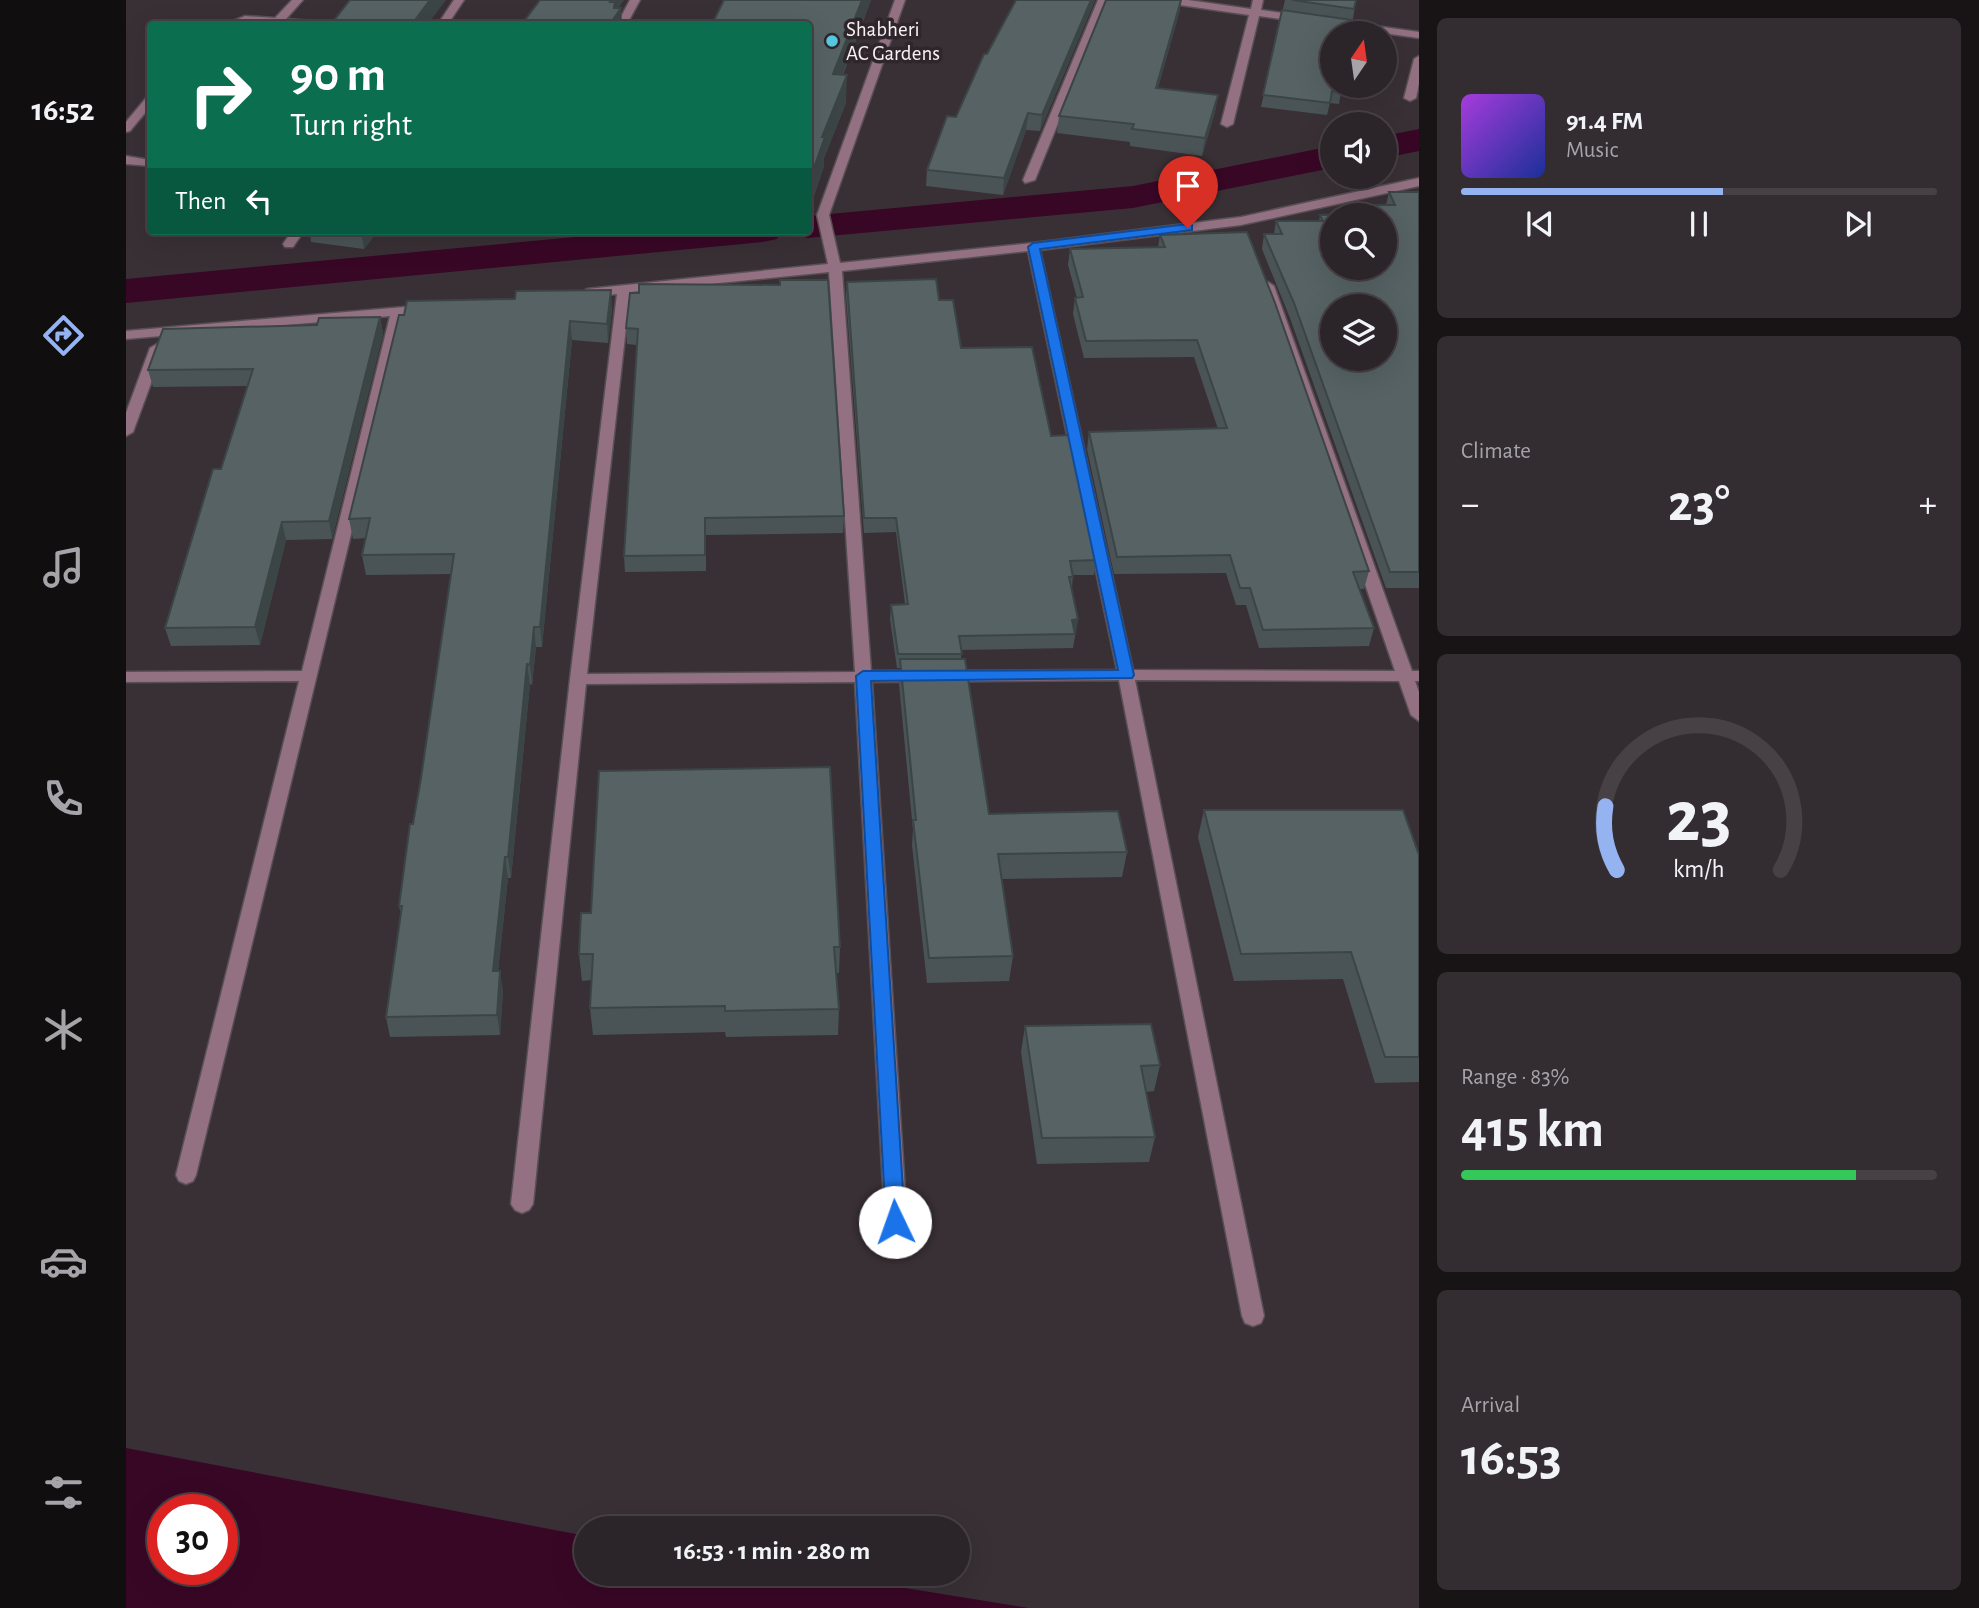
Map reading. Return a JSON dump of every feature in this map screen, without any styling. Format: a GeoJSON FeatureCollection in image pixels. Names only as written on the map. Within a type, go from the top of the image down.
{"type":"FeatureCollection","features":[{"type":"Feature","properties":{"kind":"street"},"geometry":{"type":"LineString","coordinates":[[279,21],[298,0]]}},
{"type":"Feature","properties":{"kind":"street"},"geometry":{"type":"LineString","coordinates":[[445,21],[459,0]]}},
{"type":"Feature","properties":{"kind":"street"},"geometry":{"type":"LineString","coordinates":[[624,21],[635,0]]}},
{"type":"Feature","properties":{"kind":"street"},"geometry":{"type":"LineString","coordinates":[[895,1222],[863,676],[835,267],[823,215],[900,0]]}},
{"type":"Feature","properties":{"kind":"street"},"geometry":{"type":"LineString","coordinates":[[1029,180],[1103,0]]}},
{"type":"Feature","properties":{"kind":"street"},"geometry":{"type":"LineString","coordinates":[[1166,0],[1256,6],[1419,35]]}},
{"type":"Feature","properties":{"kind":"street"},"geometry":{"type":"LineString","coordinates":[[1227,124],[1256,6]]}},
{"type":"Feature","properties":{"kind":"street"},"geometry":{"type":"LineString","coordinates":[[239,21],[267,21]]}},
{"type":"Feature","properties":{"kind":"street"},"geometry":{"type":"LineString","coordinates":[[1410,97],[1419,62]]}},
{"type":"Feature","properties":{"kind":"street"},"geometry":{"type":"LineString","coordinates":[[126,129],[147,104]]}},
{"type":"Feature","properties":{"kind":"street"},"geometry":{"type":"LineString","coordinates":[[126,160],[147,163]]}},
{"type":"Feature","properties":{"kind":"street"},"geometry":{"type":"LineString","coordinates":[[571,295],[1243,228],[1419,182]]}},
{"type":"Feature","properties":{"kind":"street"},"geometry":{"type":"LineString","coordinates":[[289,243],[295,235]]}},
{"type":"Feature","properties":{"kind":"street"},"geometry":{"type":"LineString","coordinates":[[1033,247],[1126,675],[1253,1316]]}},
{"type":"Feature","properties":{"kind":"street"},"geometry":{"type":"LineString","coordinates":[[1261,270],[1412,676],[1419,715]]}},
{"type":"Feature","properties":{"kind":"street"},"geometry":{"type":"LineString","coordinates":[[522,1204],[578,679],[624,289]]}},
{"type":"Feature","properties":{"kind":"street"},"geometry":{"type":"LineString","coordinates":[[126,335],[438,308]]}},
{"type":"Feature","properties":{"kind":"street"},"geometry":{"type":"LineString","coordinates":[[186,1175],[398,312]]}},
{"type":"Feature","properties":{"kind":"street"},"geometry":{"type":"LineString","coordinates":[[126,432],[163,332]]}},
{"type":"Feature","properties":{"kind":"street"},"geometry":{"type":"LineString","coordinates":[[126,677],[308,676]]}},
{"type":"Feature","properties":{"kind":"street"},"geometry":{"type":"LineString","coordinates":[[578,679],[1412,676]]}},
{"type":"Feature","properties":{"kind":"shaded area"},"geometry":{"type":"Polygon","coordinates":[[[126,1448],[574,1534],[574,1586],[893,1586],[1029,1608],[126,1608],[126,1448]]]}},
{"type":"Feature","properties":{"kind":"building"},"geometry":{"type":"Polygon","coordinates":[[[350,0],[430,0],[414,21],[333,21],[350,0]]]}},
{"type":"Feature","properties":{"kind":"building"},"geometry":{"type":"Polygon","coordinates":[[[540,0],[611,0],[610,2],[615,2],[614,8],[621,8],[612,21],[525,20],[540,0]]]}},
{"type":"Feature","properties":{"kind":"building","name":"Shabheri AC Gardens"},"geometry":{"type":"Polygon","coordinates":[[[724,0],[862,0],[833,74],[847,75],[822,137],[825,137],[812,173],[812,21],[714,21],[724,0]]]}},
{"type":"Feature","properties":{"kind":"building"},"geometry":{"type":"Polygon","coordinates":[[[1016,0],[1091,0],[1042,115],[1028,113],[1004,178],[927,170],[947,116],[956,117],[984,54],[987,54],[1016,0]]]}},
{"type":"Feature","properties":{"kind":"building"},"geometry":{"type":"Polygon","coordinates":[[[1106,0],[1181,0],[1156,88],[1218,95],[1205,138],[1132,129],[1134,124],[1059,116],[1106,0]]]}},
{"type":"Feature","properties":{"kind":"building"},"geometry":{"type":"Polygon","coordinates":[[[1292,0],[1356,0],[1354,9],[1292,0]]]}},
{"type":"Feature","properties":{"kind":"building"},"geometry":{"type":"Polygon","coordinates":[[[1282,10],[1352,20],[1320,21],[1320,98],[1331,98],[1330,103],[1263,95],[1282,10]]]}},
{"type":"Feature","properties":{"kind":"building"},"geometry":{"type":"Polygon","coordinates":[[[1389,192],[1419,192],[1419,572],[1390,572],[1294,303],[1264,234],[1282,234],[1276,221],[1320,221],[1320,280],[1397,280],[1397,203],[1394,203],[1389,192]]]}},
{"type":"Feature","properties":{"kind":"building"},"geometry":{"type":"Polygon","coordinates":[[[1247,232],[1275,303],[1369,571],[1353,572],[1374,628],[1263,630],[1250,588],[1240,588],[1230,555],[1117,557],[1089,432],[1227,428],[1197,340],[1086,341],[1075,298],[1083,297],[1070,249],[1165,247],[1160,235],[1247,232]]]}},
{"type":"Feature","properties":{"kind":"building"},"geometry":{"type":"Polygon","coordinates":[[[936,279],[939,300],[953,300],[961,348],[1032,347],[1051,436],[1069,435],[1096,560],[1070,561],[1073,577],[1069,577],[1078,619],[1072,620],[1075,634],[959,636],[962,654],[898,654],[891,605],[908,604],[896,518],[864,518],[847,282],[936,279]]]}},
{"type":"Feature","properties":{"kind":"building"},"geometry":{"type":"Polygon","coordinates":[[[780,280],[828,280],[844,516],[705,518],[705,555],[624,556],[638,329],[626,328],[630,293],[639,293],[639,284],[780,285],[780,280]]]}},
{"type":"Feature","properties":{"kind":"building"},"geometry":{"type":"Polygon","coordinates":[[[611,290],[607,324],[570,321],[540,627],[534,627],[530,665],[527,664],[508,857],[505,857],[493,971],[500,971],[497,1015],[386,1017],[402,906],[399,906],[410,824],[413,824],[421,778],[454,554],[362,555],[370,518],[349,519],[399,315],[404,315],[407,301],[515,299],[516,291],[611,290]]]}},
{"type":"Feature","properties":{"kind":"building"},"geometry":{"type":"Polygon","coordinates":[[[380,317],[329,521],[282,522],[255,627],[165,628],[213,469],[221,469],[253,369],[148,370],[163,329],[317,325],[319,318],[380,317]]]}},
{"type":"Feature","properties":{"kind":"building"},"geometry":{"type":"Polygon","coordinates":[[[900,659],[965,659],[989,814],[1118,811],[1127,852],[998,854],[1013,956],[929,958],[913,820],[916,820],[900,659]]]}},
{"type":"Feature","properties":{"kind":"building"},"geometry":{"type":"Polygon","coordinates":[[[830,767],[840,947],[834,947],[839,1009],[725,1011],[725,1006],[590,1008],[593,954],[579,954],[581,913],[591,913],[599,771],[830,767]]]}},
{"type":"Feature","properties":{"kind":"building"},"geometry":{"type":"Polygon","coordinates":[[[1204,810],[1403,810],[1419,855],[1419,1057],[1385,1057],[1351,952],[1241,954],[1204,810]]]}},
{"type":"Feature","properties":{"kind":"building"},"geometry":{"type":"Polygon","coordinates":[[[1151,1024],[1160,1065],[1141,1066],[1155,1137],[1042,1138],[1025,1026],[1151,1024]]]}},
{"type":"Feature","properties":{"kind":"waterway"},"geometry":{"type":"LineString","coordinates":[[1397,144],[1419,140]]}},
{"type":"Feature","properties":{"kind":"waterway"},"geometry":{"type":"LineString","coordinates":[[812,227],[1133,197],[1320,159]]}},
{"type":"Feature","properties":{"kind":"waterway"},"geometry":{"type":"LineString","coordinates":[[126,291],[721,235]]}},
{"type":"Feature","properties":{"kind":"place","name":"Shabheri AC Gardens"},"geometry":{"type":"Point","coordinates":[832,41]}},
{"type":"Feature","properties":{"kind":"route"},"geometry":{"type":"LineString","coordinates":[[895,1222],[863,676],[1126,675],[1033,247],[1188,228]]}}]}
